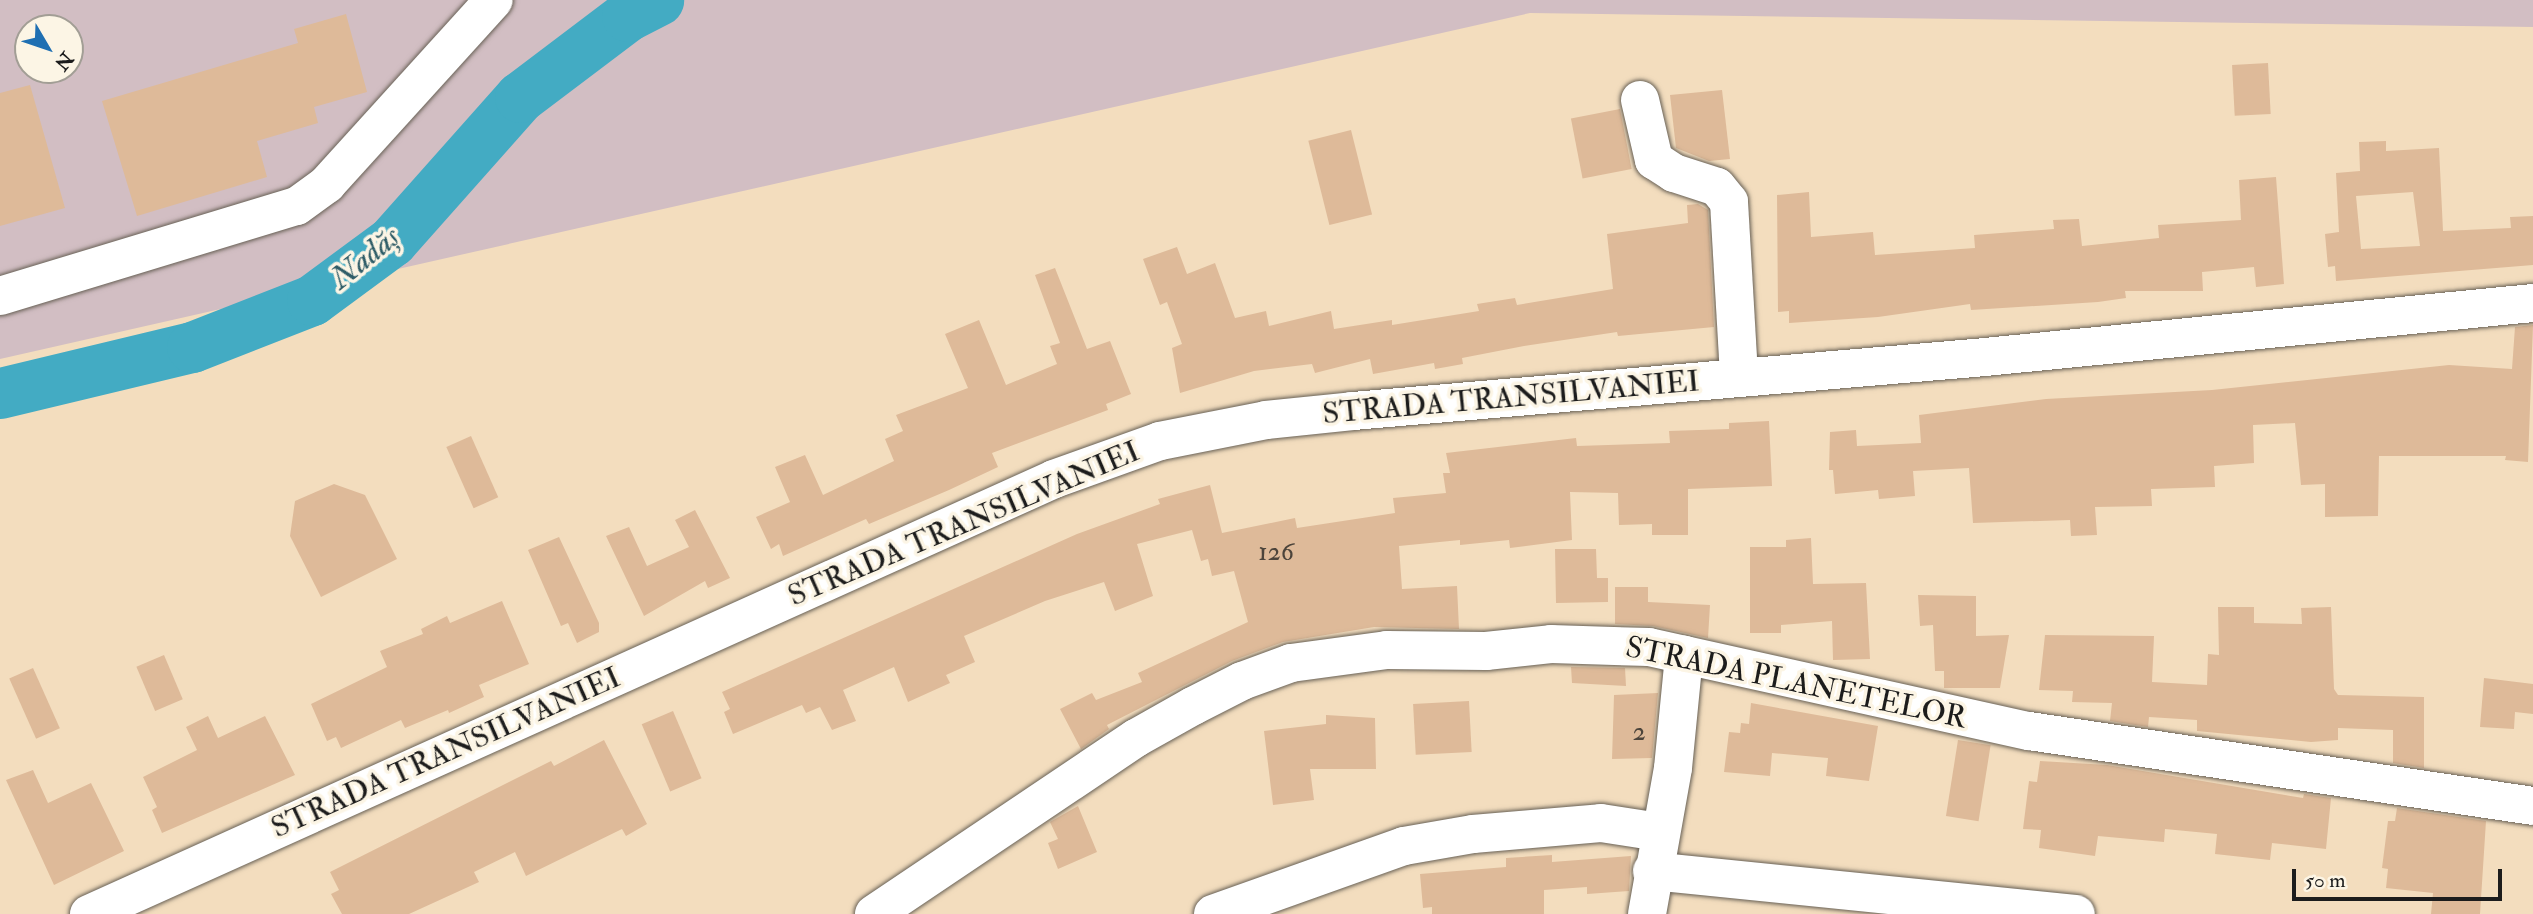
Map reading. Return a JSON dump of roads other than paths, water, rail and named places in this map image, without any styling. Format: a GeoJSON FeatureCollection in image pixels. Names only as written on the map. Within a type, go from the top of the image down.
{"type":"FeatureCollection","features":[{"type":"Feature","properties":{"kind":"street"},"geometry":{"type":"LineString","coordinates":[[0,296],[296,206],[327,184],[494,0]]}},
{"type":"Feature","properties":{"kind":"street"},"geometry":{"type":"LineString","coordinates":[[1640,100],[1654,160],[1674,173],[1717,187],[1729,202],[1739,378]]}},
{"type":"Feature","properties":{"kind":"street","name":"STRADA TRANSILVANIEI"},"geometry":{"type":"LineString","coordinates":[[89,914],[1110,457],[1266,420],[1985,357],[2533,303]]}},
{"type":"Feature","properties":{"kind":"street","name":"STRADA PLANETELOR"},"geometry":{"type":"LineString","coordinates":[[874,914],[1136,738],[1242,681],[1292,663],[1387,650],[1486,651],[1551,644],[1637,646],[2029,731],[2533,806]]}},
{"type":"Feature","properties":{"kind":"street"},"geometry":{"type":"LineString","coordinates":[[1647,914],[1652,871],[1673,768],[1684,655]]}},
{"type":"Feature","properties":{"kind":"street"},"geometry":{"type":"LineString","coordinates":[[1213,914],[1404,846],[1473,834],[1601,823],[1660,832]]}},
{"type":"Feature","properties":{"kind":"street"},"geometry":{"type":"LineString","coordinates":[[1652,871],[2076,914]]}},
{"type":"Feature","properties":{"kind":"waterway","name":"Nadăș"},"geometry":{"type":"LineString","coordinates":[[0,393],[192,347],[312,300],[392,241],[520,97],[627,16],[658,0]]}}]}
